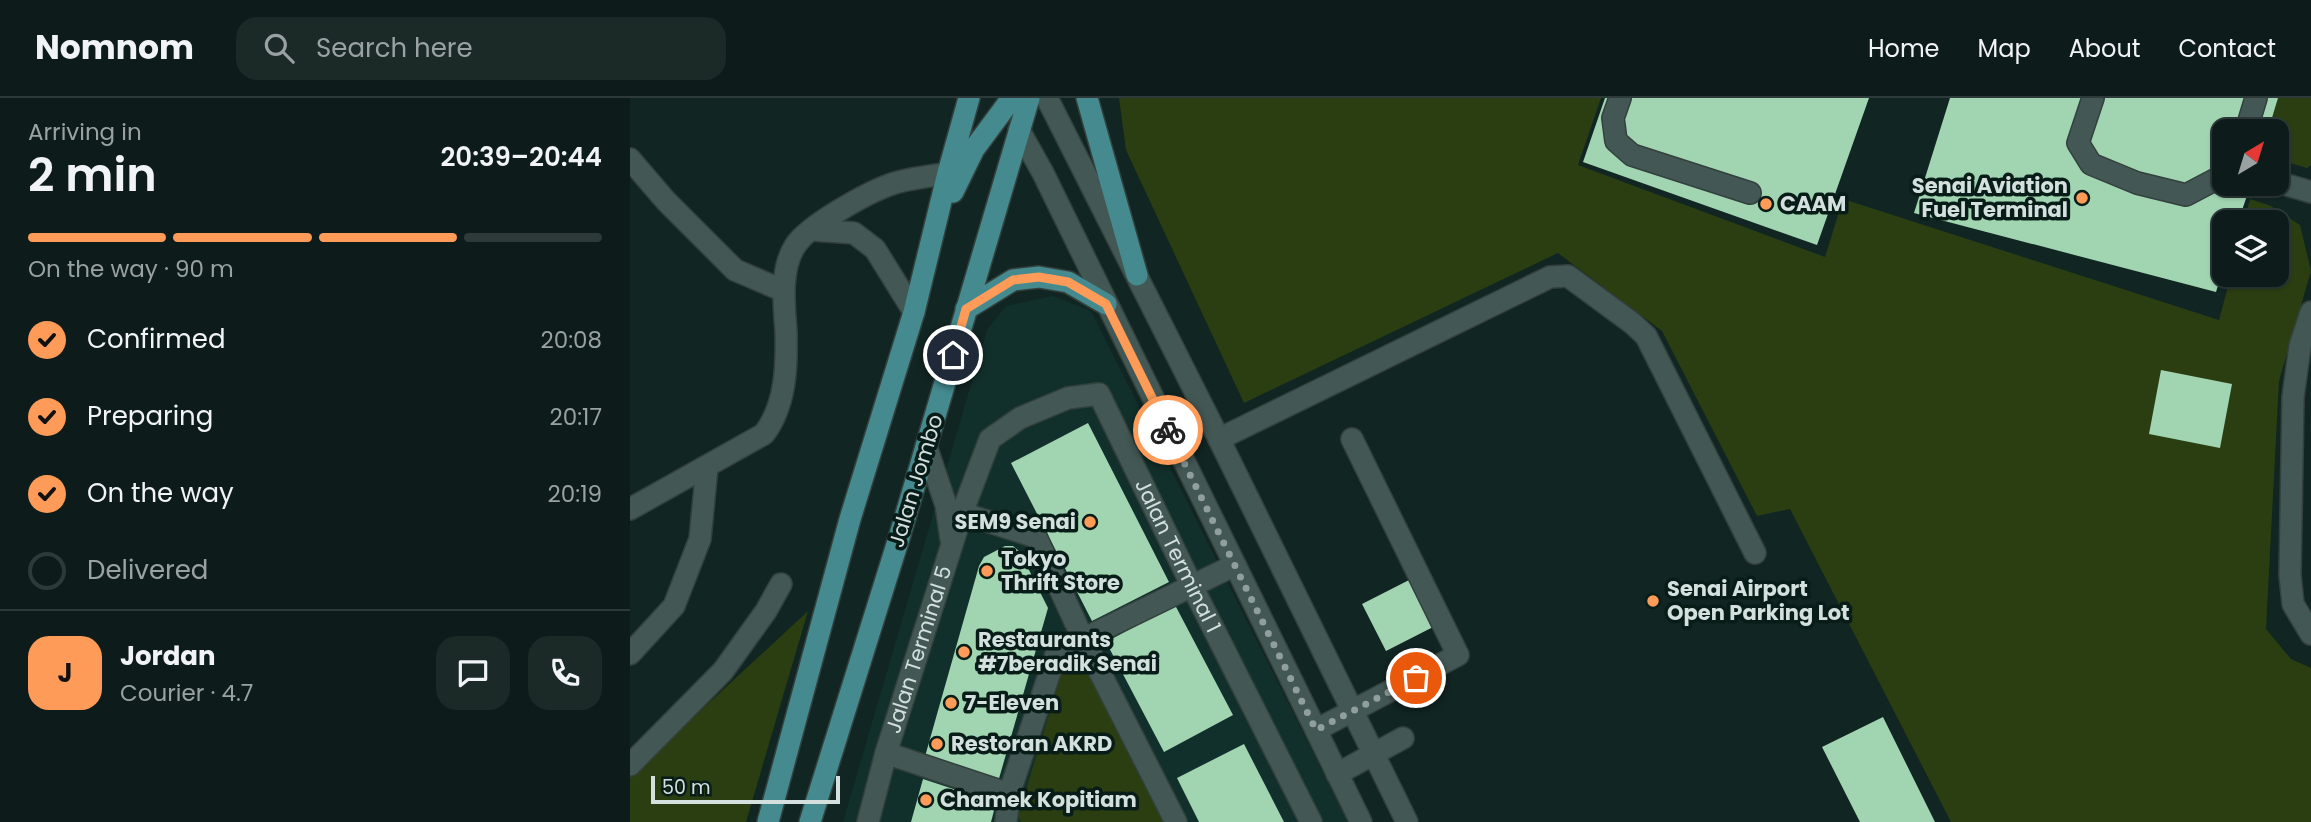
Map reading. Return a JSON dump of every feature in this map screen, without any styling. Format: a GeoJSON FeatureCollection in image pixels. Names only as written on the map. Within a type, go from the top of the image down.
{"type":"FeatureCollection","features":[{"type":"Feature","properties":{"kind":"main road"},"geometry":{"type":"LineString","coordinates":[[768,822],[850,519],[914,312],[969,98]]}},
{"type":"Feature","properties":{"kind":"main road"},"geometry":{"type":"LineString","coordinates":[[1087,98],[1137,275]]}},
{"type":"Feature","properties":{"kind":"main road"},"geometry":{"type":"LineString","coordinates":[[933,235],[974,149],[1015,99]]}},
{"type":"Feature","properties":{"kind":"main road"},"geometry":{"type":"LineString","coordinates":[[1015,99],[1019,130]]}},
{"type":"Feature","properties":{"kind":"main road","name":"Jalan Jombo"},"geometry":{"type":"LineString","coordinates":[[810,822],[926,446],[1019,130]]}},
{"type":"Feature","properties":{"kind":"main road"},"geometry":{"type":"LineString","coordinates":[[966,309],[1013,280],[1039,277],[1068,282],[1106,304]]}},
{"type":"Feature","properties":{"kind":"street"},"geometry":{"type":"LineString","coordinates":[[1047,98],[1219,439],[1407,822]]}},
{"type":"Feature","properties":{"kind":"street"},"geometry":{"type":"LineString","coordinates":[[2093,98],[2078,144],[2091,164],[2137,183],[2186,195],[2212,181]]}},
{"type":"Feature","properties":{"kind":"street"},"geometry":{"type":"LineString","coordinates":[[2250,119],[2256,98]]}},
{"type":"Feature","properties":{"kind":"street"},"geometry":{"type":"LineString","coordinates":[[1623,99],[1613,118],[1616,141],[1632,155],[1751,194]]}},
{"type":"Feature","properties":{"kind":"street"},"geometry":{"type":"LineString","coordinates":[[1019,130],[1043,173],[1361,822]]}},
{"type":"Feature","properties":{"kind":"street"},"geometry":{"type":"LineString","coordinates":[[630,159],[666,201],[735,270],[784,291]]}},
{"type":"Feature","properties":{"kind":"street"},"geometry":{"type":"LineString","coordinates":[[630,509],[764,434],[774,421],[780,405],[787,357],[784,291],[795,245],[839,210],[891,184],[948,173]]}},
{"type":"Feature","properties":{"kind":"street"},"geometry":{"type":"LineString","coordinates":[[2289,186],[2311,192]]}},
{"type":"Feature","properties":{"kind":"street"},"geometry":{"type":"LineString","coordinates":[[813,230],[854,233],[874,249],[914,312]]}},
{"type":"Feature","properties":{"kind":"street"},"geometry":{"type":"LineString","coordinates":[[1219,439],[1550,277],[1568,276],[1646,336],[1755,553]]}},
{"type":"Feature","properties":{"kind":"street"},"geometry":{"type":"LineString","coordinates":[[2311,312],[2306,347],[2293,397],[2290,575],[2293,604],[2311,634]]}},
{"type":"Feature","properties":{"kind":"street","name":"Jalan Terminal 1"},"geometry":{"type":"LineString","coordinates":[[990,439],[1020,418],[1068,398],[1099,394],[1311,822]]}},
{"type":"Feature","properties":{"kind":"street","name":"Jalan Terminal 5"},"geometry":{"type":"LineString","coordinates":[[869,822],[886,753],[962,513],[990,439]]}},
{"type":"Feature","properties":{"kind":"street"},"geometry":{"type":"LineString","coordinates":[[1316,730],[1458,656],[1352,439]]}},
{"type":"Feature","properties":{"kind":"street"},"geometry":{"type":"LineString","coordinates":[[926,446],[946,505],[952,546]]}},
{"type":"Feature","properties":{"kind":"street"},"geometry":{"type":"LineString","coordinates":[[630,654],[674,606],[700,539],[707,467]]}},
{"type":"Feature","properties":{"kind":"street"},"geometry":{"type":"LineString","coordinates":[[962,513],[1036,537],[1083,639],[1176,822]]}},
{"type":"Feature","properties":{"kind":"street"},"geometry":{"type":"LineString","coordinates":[[1006,822],[1009,794],[1058,648],[1083,639],[1235,565]]}},
{"type":"Feature","properties":{"kind":"street"},"geometry":{"type":"LineString","coordinates":[[630,765],[723,671],[766,611],[781,584]]}},
{"type":"Feature","properties":{"kind":"street"},"geometry":{"type":"LineString","coordinates":[[1337,774],[1403,738]]}},
{"type":"Feature","properties":{"kind":"street"},"geometry":{"type":"LineString","coordinates":[[886,753],[1009,794]]}},
{"type":"Feature","properties":{"kind":"shaded area"},"geometry":{"type":"Polygon","coordinates":[[[1053,296],[1091,311],[1348,822],[843,822],[987,330],[1006,306],[1053,296]]]}},
{"type":"Feature","properties":{"kind":"green space"},"geometry":{"type":"Polygon","coordinates":[[[1119,98],[1601,98],[1578,165],[1825,257],[1843,199],[2219,320],[2228,287],[2289,287],[2289,218],[2300,225],[2311,271],[2279,381],[2266,629],[2291,659],[2311,668],[2311,822],[1951,822],[1790,509],[1757,516],[1662,331],[1558,253],[1244,403],[1126,150],[1119,98]]]}},
{"type":"Feature","properties":{"kind":"green space"},"geometry":{"type":"Polygon","coordinates":[[[2278,98],[2311,98],[2311,165],[2307,168],[2289,163],[2289,119],[2272,119],[2278,98]]]}},
{"type":"Feature","properties":{"kind":"green space"},"geometry":{"type":"Polygon","coordinates":[[[2250,199],[2277,210],[2247,210],[2250,199]]]}},
{"type":"Feature","properties":{"kind":"green space"},"geometry":{"type":"Polygon","coordinates":[[[808,611],[746,822],[630,822],[630,776],[808,611]]]}},
{"type":"Feature","properties":{"kind":"green space"},"geometry":{"type":"Polygon","coordinates":[[[1080,653],[1164,822],[1021,822],[1018,816],[1067,655],[1080,653]]]}},
{"type":"Feature","properties":{"kind":"building","name":"CAAM"},"geometry":{"type":"Polygon","coordinates":[[[1605,98],[1869,98],[1817,245],[1583,162],[1605,98]]]}},
{"type":"Feature","properties":{"kind":"building","name":"Senai Aviation Fuel Terminal"},"geometry":{"type":"Polygon","coordinates":[[[1950,98],[2278,98],[2272,119],[2212,119],[2212,196],[2247,196],[2242,210],[2212,210],[2212,287],[2218,287],[2216,292],[1914,213],[1950,98]]]}},
{"type":"Feature","properties":{"kind":"building"},"geometry":{"type":"Polygon","coordinates":[[[2161,370],[2232,384],[2220,448],[2149,434],[2161,370]]]}},
{"type":"Feature","properties":{"kind":"building","name":"SEM9 Senai"},"geometry":{"type":"Polygon","coordinates":[[[1088,423],[1169,582],[1092,621],[1011,463],[1088,423]]]}},
{"type":"Feature","properties":{"kind":"building"},"geometry":{"type":"Polygon","coordinates":[[[1005,546],[1013,546],[1020,552],[1048,608],[998,782],[924,760],[979,566],[984,557],[1005,546]]]}},
{"type":"Feature","properties":{"kind":"building"},"geometry":{"type":"Polygon","coordinates":[[[1413,578],[1437,625],[1386,651],[1362,604],[1413,578]]]}},
{"type":"Feature","properties":{"kind":"building"},"geometry":{"type":"Polygon","coordinates":[[[1175,605],[1233,715],[1164,752],[1106,642],[1175,605]]]}},
{"type":"Feature","properties":{"kind":"building"},"geometry":{"type":"Polygon","coordinates":[[[1883,717],[1935,822],[1860,822],[1822,747],[1883,717]]]}},
{"type":"Feature","properties":{"kind":"building"},"geometry":{"type":"Polygon","coordinates":[[[1244,744],[1284,822],[1199,822],[1177,778],[1244,744]]]}},
{"type":"Feature","properties":{"kind":"building"},"geometry":{"type":"Polygon","coordinates":[[[923,779],[996,803],[991,822],[911,822],[923,779]]]}},
{"type":"Feature","properties":{"kind":"way so far"},"geometry":{"type":"LineString","coordinates":[[1168,430],[1316,730],[1416,678]]}},
{"type":"Feature","properties":{"kind":"place","name":"Senai Aviation Fuel Terminal"},"geometry":{"type":"Point","coordinates":[2082,198]}},
{"type":"Feature","properties":{"kind":"place","name":"CAAM"},"geometry":{"type":"Point","coordinates":[1766,204]}},
{"type":"Feature","properties":{"kind":"place","name":"SEM9 Senai"},"geometry":{"type":"Point","coordinates":[1090,522]}},
{"type":"Feature","properties":{"kind":"place","name":"Tokyo Thrift Store"},"geometry":{"type":"Point","coordinates":[987,571]}},
{"type":"Feature","properties":{"kind":"place","name":"Senai Airport Open Parking Lot"},"geometry":{"type":"Point","coordinates":[1653,601]}},
{"type":"Feature","properties":{"kind":"place","name":"Restaurants #7beradik Senai"},"geometry":{"type":"Point","coordinates":[964,652]}},
{"type":"Feature","properties":{"kind":"place","name":"7-Eleven"},"geometry":{"type":"Point","coordinates":[951,703]}},
{"type":"Feature","properties":{"kind":"place","name":"Restoran AKRD"},"geometry":{"type":"Point","coordinates":[937,744]}},
{"type":"Feature","properties":{"kind":"place","name":"Chamek Kopitiam"},"geometry":{"type":"Point","coordinates":[926,800]}},
{"type":"Feature","properties":{"kind":"route"},"geometry":{"type":"LineString","coordinates":[[953,355],[966,309],[1013,280],[1039,277],[1068,282],[1106,304],[1168,430]]}}]}
